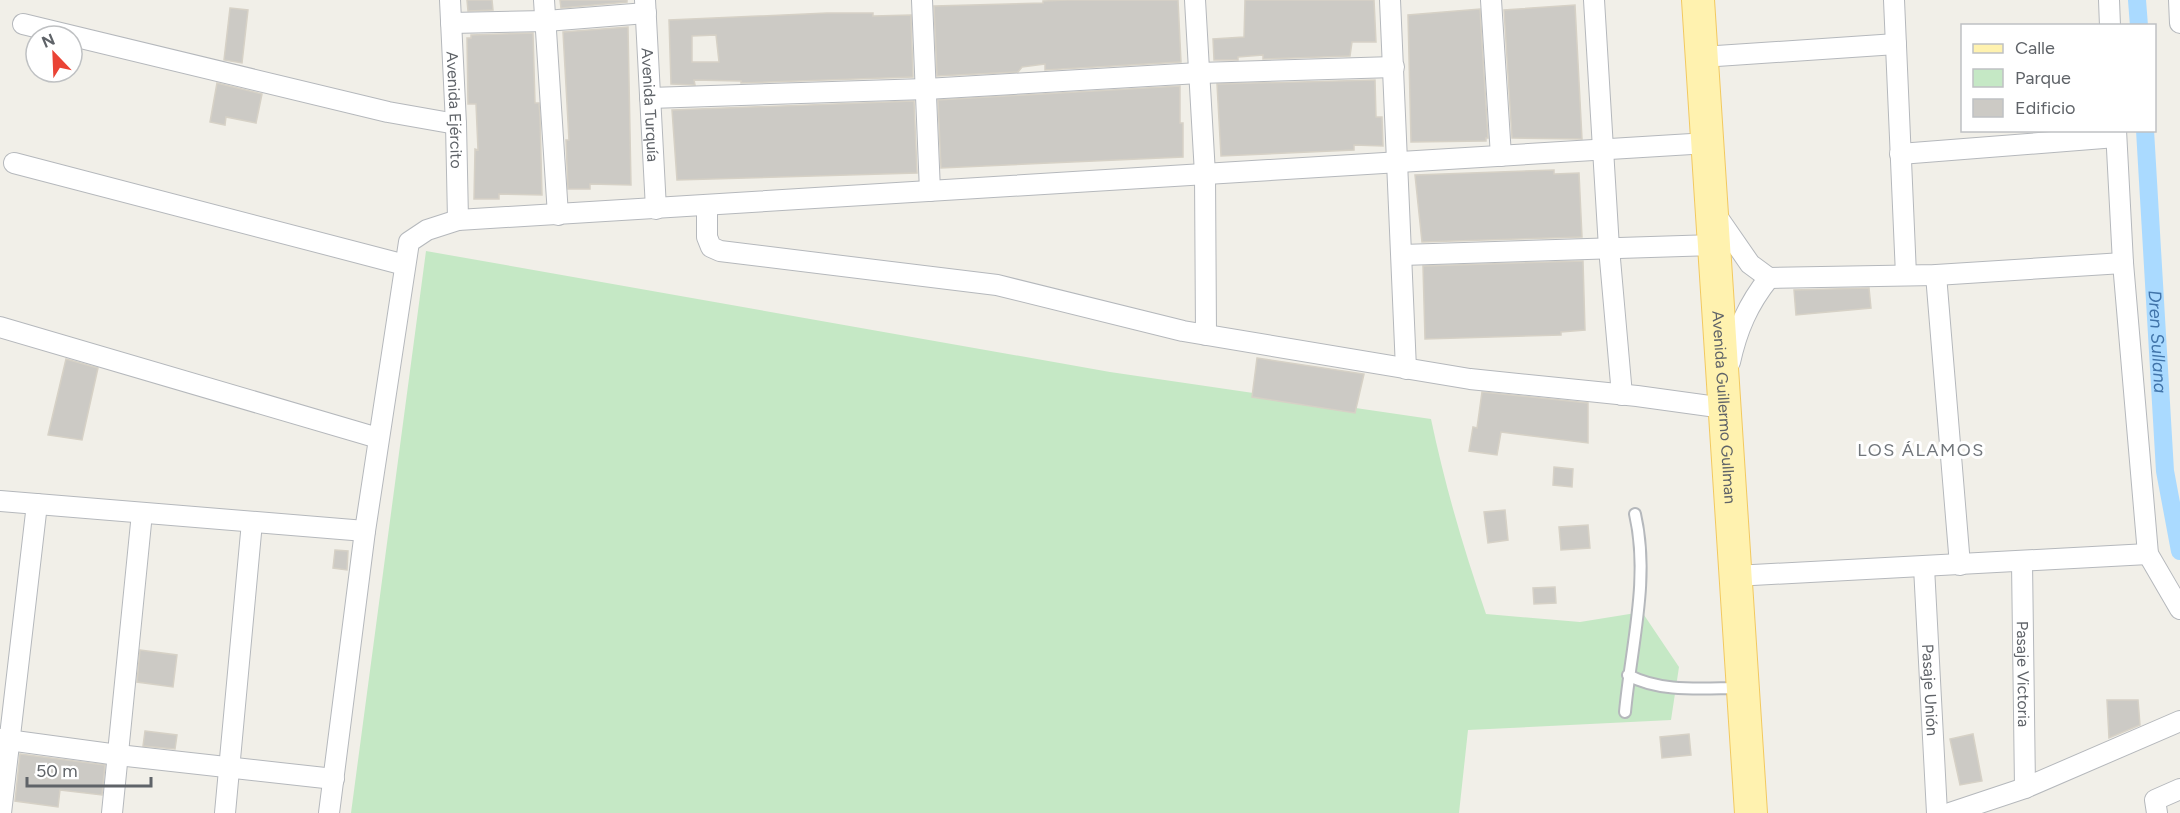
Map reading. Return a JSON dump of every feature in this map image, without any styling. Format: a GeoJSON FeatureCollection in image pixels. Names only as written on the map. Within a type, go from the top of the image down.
{"type":"FeatureCollection","features":[{"type":"Feature","properties":{"kind":"main road","name":"Avenida Guillermo Gullman"},"geometry":{"type":"LineString","coordinates":[[1698,0],[1751,813]]}},
{"type":"Feature","properties":{"kind":"street","name":"Avenida Ejército"},"geometry":{"type":"LineString","coordinates":[[450,0],[458,220]]}},
{"type":"Feature","properties":{"kind":"street"},"geometry":{"type":"LineString","coordinates":[[544,0],[558,215]]}},
{"type":"Feature","properties":{"kind":"street"},"geometry":{"type":"LineString","coordinates":[[922,0],[930,191]]}},
{"type":"Feature","properties":{"kind":"street"},"geometry":{"type":"LineString","coordinates":[[1195,0],[1205,174],[1206,335]]}},
{"type":"Feature","properties":{"kind":"street"},"geometry":{"type":"LineString","coordinates":[[1390,0],[1406,369]]}},
{"type":"Feature","properties":{"kind":"street"},"geometry":{"type":"LineString","coordinates":[[1491,0],[1501,156]]}},
{"type":"Feature","properties":{"kind":"street"},"geometry":{"type":"LineString","coordinates":[[1594,0],[1609,248],[1622,394]]}},
{"type":"Feature","properties":{"kind":"street"},"geometry":{"type":"LineString","coordinates":[[1894,0],[1906,275]]}},
{"type":"Feature","properties":{"kind":"street"},"geometry":{"type":"LineString","coordinates":[[2109,0],[2110,24]]}},
{"type":"Feature","properties":{"kind":"street"},"geometry":{"type":"LineString","coordinates":[[2179,0],[2180,23]]}},
{"type":"Feature","properties":{"kind":"street"},"geometry":{"type":"LineString","coordinates":[[451,24],[546,21],[646,6]]}},
{"type":"Feature","properties":{"kind":"street","name":"Avenida Turquía"},"geometry":{"type":"LineString","coordinates":[[646,6],[656,209]]}},
{"type":"Feature","properties":{"kind":"street"},"geometry":{"type":"LineString","coordinates":[[23,24],[388,112],[456,124]]}},
{"type":"Feature","properties":{"kind":"street"},"geometry":{"type":"LineString","coordinates":[[1702,57],[1896,44]]}},
{"type":"Feature","properties":{"kind":"street"},"geometry":{"type":"LineString","coordinates":[[650,98],[926,89],[1199,73],[1394,67]]}},
{"type":"Feature","properties":{"kind":"street"},"geometry":{"type":"LineString","coordinates":[[1900,154],[2116,134],[2123,262],[2148,554],[2180,609]]}},
{"type":"Feature","properties":{"kind":"street"},"geometry":{"type":"LineString","coordinates":[[329,813],[365,531],[405,265],[409,242],[427,230],[458,220],[1708,143]]}},
{"type":"Feature","properties":{"kind":"street"},"geometry":{"type":"LineString","coordinates":[[14,163],[405,265]]}},
{"type":"Feature","properties":{"kind":"street"},"geometry":{"type":"LineString","coordinates":[[707,205],[707,237],[711,247],[720,251],[997,285],[1206,335],[1470,379],[1622,394],[1724,398],[1736,334],[1749,306],[1769,278]]}},
{"type":"Feature","properties":{"kind":"street"},"geometry":{"type":"LineString","coordinates":[[1712,209],[1750,264],[1769,278],[1936,275],[2123,262]]}},
{"type":"Feature","properties":{"kind":"street"},"geometry":{"type":"LineString","coordinates":[[1402,255],[1714,245]]}},
{"type":"Feature","properties":{"kind":"street"},"geometry":{"type":"LineString","coordinates":[[1936,275],[1960,566]]}},
{"type":"Feature","properties":{"kind":"street"},"geometry":{"type":"LineString","coordinates":[[0,327],[378,438]]}},
{"type":"Feature","properties":{"kind":"street"},"geometry":{"type":"LineString","coordinates":[[0,501],[365,531]]}},
{"type":"Feature","properties":{"kind":"street"},"geometry":{"type":"LineString","coordinates":[[2,813],[5,739],[37,504]]}},
{"type":"Feature","properties":{"kind":"street"},"geometry":{"type":"LineString","coordinates":[[112,813],[142,513]]}},
{"type":"Feature","properties":{"kind":"street"},"geometry":{"type":"LineString","coordinates":[[225,813],[252,522]]}},
{"type":"Feature","properties":{"kind":"street"},"geometry":{"type":"LineString","coordinates":[[1735,576],[1960,566],[2148,554]]}},
{"type":"Feature","properties":{"kind":"street","name":"Pasaje Victoria"},"geometry":{"type":"LineString","coordinates":[[2022,562],[2025,788]]}},
{"type":"Feature","properties":{"kind":"street","name":"Pasaje Unión"},"geometry":{"type":"LineString","coordinates":[[1924,567],[1937,813]]}},
{"type":"Feature","properties":{"kind":"street"},"geometry":{"type":"LineString","coordinates":[[1950,813],[2025,788],[2180,721]]}},
{"type":"Feature","properties":{"kind":"street"},"geometry":{"type":"LineString","coordinates":[[5,739],[118,755],[334,779]]}},
{"type":"Feature","properties":{"kind":"street"},"geometry":{"type":"LineString","coordinates":[[2156,807],[2180,789]]}},
{"type":"Feature","properties":{"kind":"lane"},"geometry":{"type":"LineString","coordinates":[[1625,712],[1641,588],[1640,537],[1635,513]]}},
{"type":"Feature","properties":{"kind":"lane"},"geometry":{"type":"LineString","coordinates":[[1628,675],[1639,680],[1679,688],[1742,688]]}},
{"type":"Feature","properties":{"kind":"green space"},"geometry":{"type":"Polygon","coordinates":[[[426,251],[1110,372],[1431,419],[1442,469],[1486,614],[1580,622],[1642,612],[1679,667],[1671,720],[1468,730],[1459,813],[351,813],[426,251]]]}},
{"type":"Feature","properties":{"kind":"building"},"geometry":{"type":"Polygon","coordinates":[[[467,0],[492,0],[493,10],[468,11],[467,0]]]}},
{"type":"Feature","properties":{"kind":"building"},"geometry":{"type":"Polygon","coordinates":[[[560,0],[627,0],[627,2],[561,8],[560,0]]]}},
{"type":"Feature","properties":{"kind":"building"},"geometry":{"type":"Polygon","coordinates":[[[1178,0],[1181,62],[1045,70],[1045,64],[1022,67],[1018,72],[937,76],[934,6],[1043,3],[1043,1],[1178,0]]]}},
{"type":"Feature","properties":{"kind":"building"},"geometry":{"type":"Polygon","coordinates":[[[1245,0],[1374,0],[1376,42],[1352,42],[1350,56],[1263,59],[1263,55],[1238,57],[1238,60],[1214,60],[1213,39],[1244,37],[1245,0]]]}},
{"type":"Feature","properties":{"kind":"building"},"geometry":{"type":"Polygon","coordinates":[[[1575,5],[1582,139],[1512,138],[1504,10],[1575,5]]]}},
{"type":"Feature","properties":{"kind":"building"},"geometry":{"type":"Polygon","coordinates":[[[230,8],[248,10],[242,63],[224,60],[230,8]]]}},
{"type":"Feature","properties":{"kind":"building"},"geometry":{"type":"Polygon","coordinates":[[[1480,9],[1488,138],[1486,141],[1411,142],[1408,15],[1480,9]]]}},
{"type":"Feature","properties":{"kind":"building"},"geometry":{"type":"Polygon","coordinates":[[[827,13],[873,13],[873,16],[911,15],[913,77],[741,83],[741,81],[694,80],[695,85],[671,84],[669,20],[827,13]],[[716,35],[692,36],[692,62],[719,62],[716,35]]]}},
{"type":"Feature","properties":{"kind":"building"},"geometry":{"type":"Polygon","coordinates":[[[628,27],[631,185],[590,184],[590,189],[568,189],[566,140],[569,140],[563,32],[628,27]]]}},
{"type":"Feature","properties":{"kind":"building"},"geometry":{"type":"Polygon","coordinates":[[[533,33],[535,103],[539,103],[540,117],[542,195],[499,194],[499,199],[474,199],[475,149],[478,150],[476,104],[468,104],[467,38],[471,38],[471,35],[533,33]]]}},
{"type":"Feature","properties":{"kind":"building"},"geometry":{"type":"Polygon","coordinates":[[[1375,80],[1376,117],[1382,117],[1383,146],[1354,145],[1354,150],[1221,156],[1217,84],[1375,80]]]}},
{"type":"Feature","properties":{"kind":"building"},"geometry":{"type":"Polygon","coordinates":[[[217,83],[262,94],[256,123],[226,117],[225,125],[210,122],[217,83]]]}},
{"type":"Feature","properties":{"kind":"building"},"geometry":{"type":"Polygon","coordinates":[[[1180,86],[1183,157],[941,168],[938,100],[1180,86]]]}},
{"type":"Feature","properties":{"kind":"building"},"geometry":{"type":"Polygon","coordinates":[[[914,101],[917,173],[677,180],[672,110],[914,101]]]}},
{"type":"Feature","properties":{"kind":"building"},"geometry":{"type":"Polygon","coordinates":[[[1554,170],[1554,174],[1579,173],[1582,237],[1422,242],[1415,175],[1554,170]]]}},
{"type":"Feature","properties":{"kind":"building"},"geometry":{"type":"Polygon","coordinates":[[[1583,261],[1585,330],[1561,332],[1561,335],[1425,339],[1423,266],[1583,261]]]}},
{"type":"Feature","properties":{"kind":"building"},"geometry":{"type":"Polygon","coordinates":[[[1869,288],[1871,308],[1796,315],[1794,290],[1869,288]]]}},
{"type":"Feature","properties":{"kind":"building"},"geometry":{"type":"Polygon","coordinates":[[[1257,358],[1364,374],[1355,413],[1252,397],[1257,358]]]}},
{"type":"Feature","properties":{"kind":"building"},"geometry":{"type":"Polygon","coordinates":[[[66,359],[98,368],[82,440],[48,435],[66,359]]]}},
{"type":"Feature","properties":{"kind":"building"},"geometry":{"type":"Polygon","coordinates":[[[1482,392],[1588,403],[1588,443],[1501,432],[1497,455],[1469,451],[1473,427],[1477,428],[1482,392]]]}},
{"type":"Feature","properties":{"kind":"building"},"geometry":{"type":"Polygon","coordinates":[[[1554,467],[1573,469],[1572,487],[1553,485],[1554,467]]]}},
{"type":"Feature","properties":{"kind":"building"},"geometry":{"type":"Polygon","coordinates":[[[1505,510],[1508,540],[1488,543],[1484,512],[1505,510]]]}},
{"type":"Feature","properties":{"kind":"building"},"geometry":{"type":"Polygon","coordinates":[[[1588,525],[1590,548],[1561,550],[1559,527],[1588,525]]]}},
{"type":"Feature","properties":{"kind":"building"},"geometry":{"type":"Polygon","coordinates":[[[335,550],[348,551],[347,570],[333,568],[335,550]]]}},
{"type":"Feature","properties":{"kind":"building"},"geometry":{"type":"Polygon","coordinates":[[[1555,587],[1556,603],[1534,604],[1533,588],[1555,587]]]}},
{"type":"Feature","properties":{"kind":"building"},"geometry":{"type":"Polygon","coordinates":[[[140,650],[177,655],[173,687],[137,682],[140,650]]]}},
{"type":"Feature","properties":{"kind":"building"},"geometry":{"type":"Polygon","coordinates":[[[2107,700],[2138,700],[2140,725],[2109,738],[2107,700]]]}},
{"type":"Feature","properties":{"kind":"building"},"geometry":{"type":"Polygon","coordinates":[[[145,731],[177,735],[175,749],[143,746],[145,731]]]}},
{"type":"Feature","properties":{"kind":"building"},"geometry":{"type":"Polygon","coordinates":[[[1689,734],[1691,755],[1662,758],[1660,737],[1689,734]]]}},
{"type":"Feature","properties":{"kind":"building"},"geometry":{"type":"Polygon","coordinates":[[[1973,734],[1982,781],[1960,785],[1950,739],[1973,734]]]}},
{"type":"Feature","properties":{"kind":"building"},"geometry":{"type":"Polygon","coordinates":[[[20,754],[105,765],[102,795],[60,790],[58,807],[15,801],[20,754]]]}},
{"type":"Feature","properties":{"kind":"waterway","name":"Dren Sullana"},"geometry":{"type":"LineString","coordinates":[[2137,0],[2139,24]]}},
{"type":"Feature","properties":{"kind":"waterway","name":"Dren Sullana"},"geometry":{"type":"LineString","coordinates":[[2145,132],[2165,471],[2180,551]]}},
{"type":"Feature","properties":{"kind":"district","name":"LOS ÁLAMOS"},"geometry":{"type":"Point","coordinates":[1921,450]}}]}
